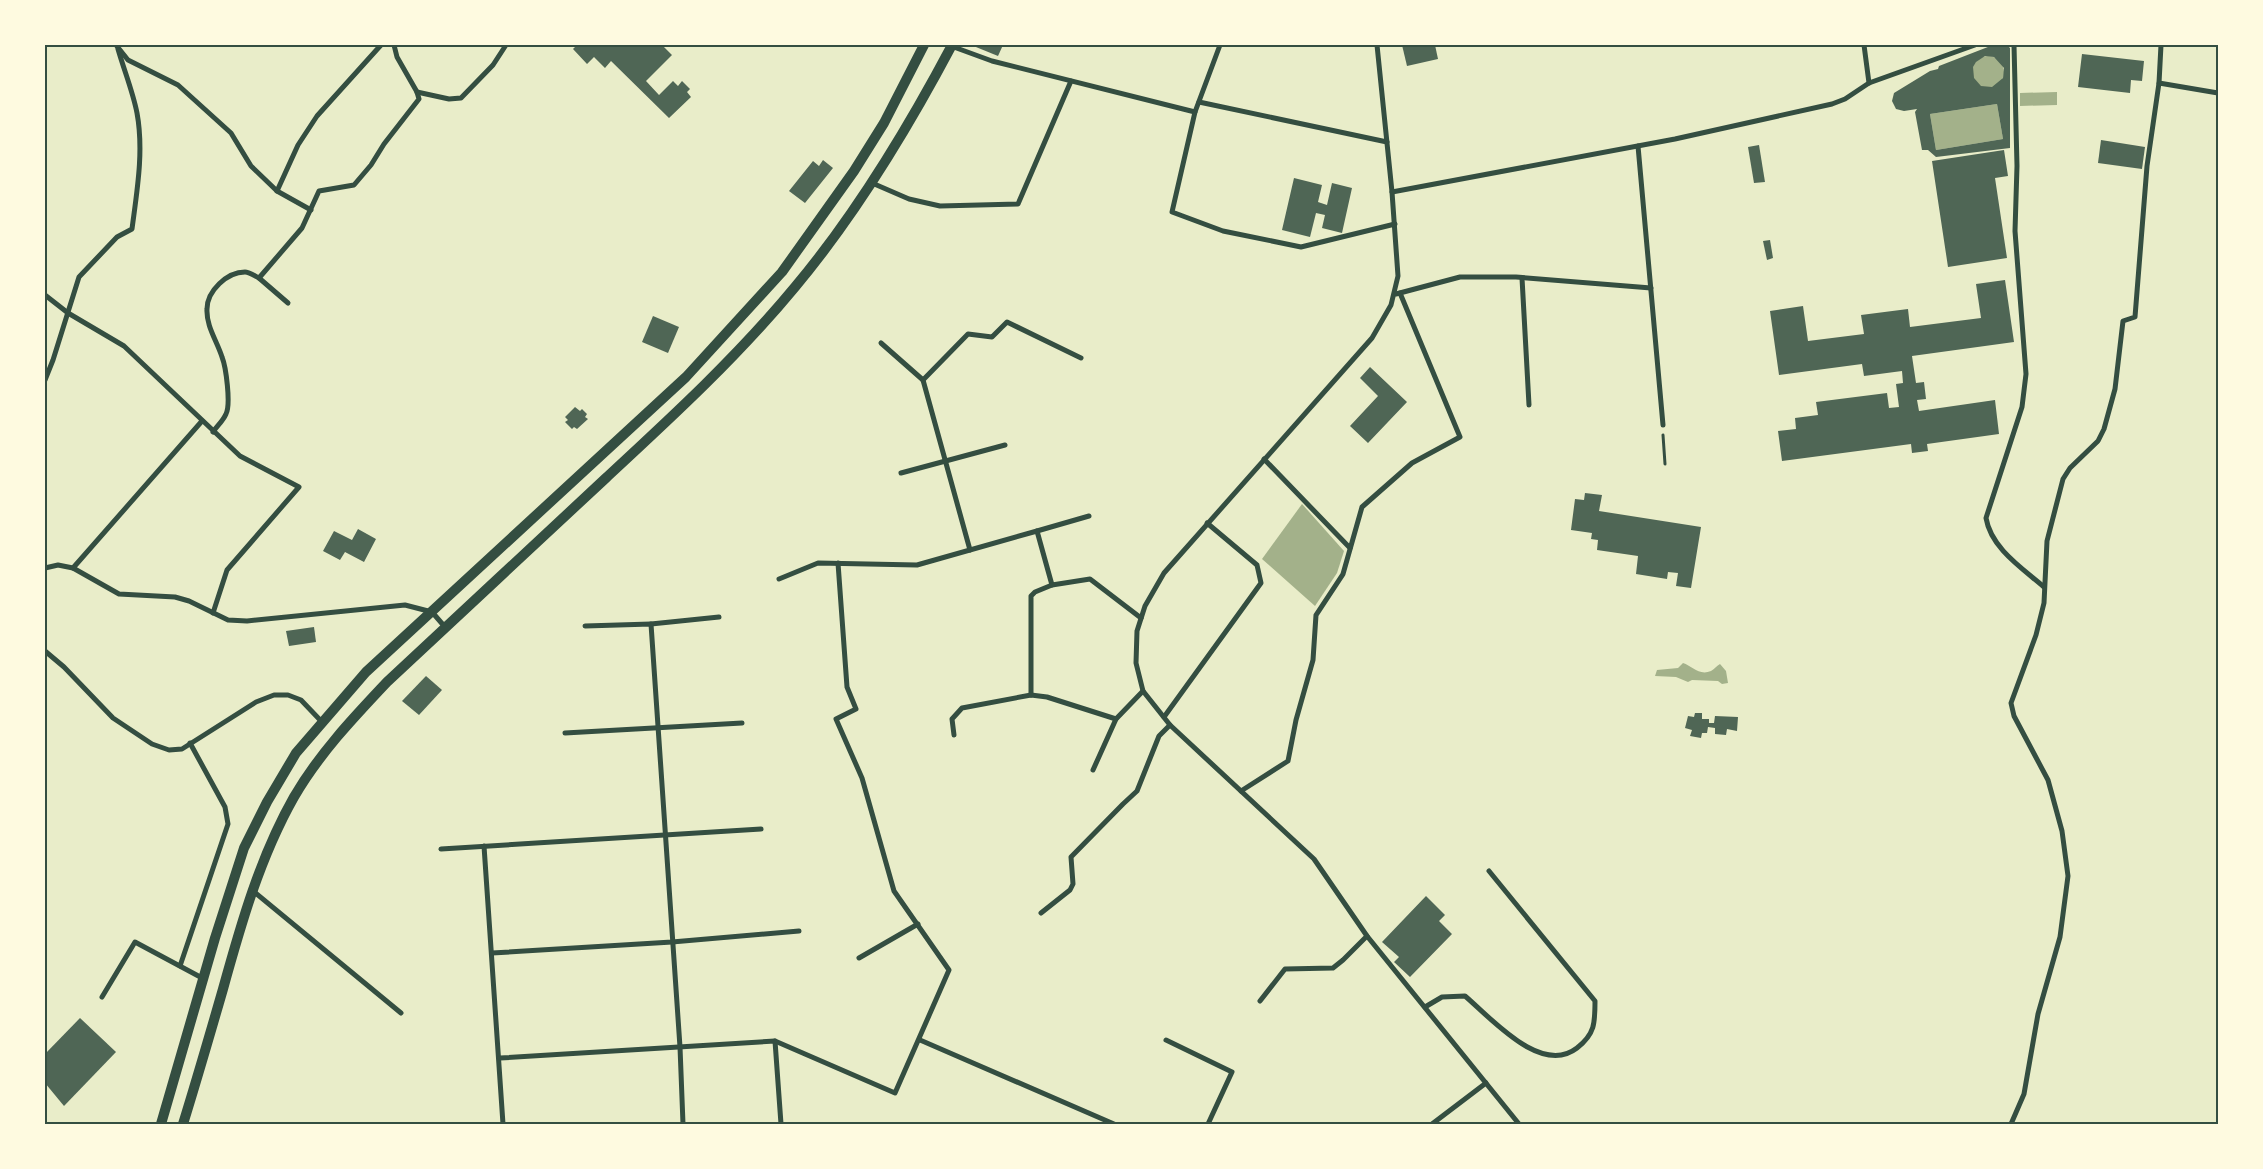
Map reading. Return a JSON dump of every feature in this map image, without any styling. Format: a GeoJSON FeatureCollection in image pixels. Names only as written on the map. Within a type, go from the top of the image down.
{"type":"FeatureCollection","features":[{"type":"Feature","properties":{"kind":"main road"},"geometry":{"type":"LineString","coordinates":[[161,1124],[244,848],[267,802],[296,753],[366,672],[686,377],[782,272],[854,171],[884,123],[924,45]]}},
{"type":"Feature","properties":{"kind":"main road"},"geometry":{"type":"LineString","coordinates":[[184,1124],[246,906],[278,826],[318,761],[347,725],[387,682],[704,387],[796,287],[871,183],[922,100],[952,45]]}},
{"type":"Feature","properties":{"kind":"street"},"geometry":{"type":"LineString","coordinates":[[277,191],[298,145],[318,116],[381,45]]}},
{"type":"Feature","properties":{"kind":"street"},"geometry":{"type":"LineString","coordinates":[[259,278],[302,228],[319,191],[354,185],[414,107],[418,99],[418,92],[397,57],[394,45]]}},
{"type":"Feature","properties":{"kind":"street"},"geometry":{"type":"LineString","coordinates":[[418,92],[449,99],[461,98],[493,65],[506,45]]}},
{"type":"Feature","properties":{"kind":"street"},"geometry":{"type":"LineString","coordinates":[[952,45],[992,61],[1195,112]]}},
{"type":"Feature","properties":{"kind":"street"},"geometry":{"type":"LineString","coordinates":[[1220,45],[1195,112],[1172,212],[1223,231],[1300,247],[1395,224]]}},
{"type":"Feature","properties":{"kind":"street"},"geometry":{"type":"LineString","coordinates":[[1377,45],[1395,224],[1398,276],[1397,294],[1372,338],[1164,573],[1145,606],[1141,618],[1137,631],[1136,663],[1143,691],[1170,725],[1314,859],[1366,936],[1519,1124]]}},
{"type":"Feature","properties":{"kind":"street"},"geometry":{"type":"LineString","coordinates":[[1864,45],[1869,83]]}},
{"type":"Feature","properties":{"kind":"street"},"geometry":{"type":"LineString","coordinates":[[1392,192],[1638,146],[1832,104],[1845,99],[1869,83],[1976,45]]}},
{"type":"Feature","properties":{"kind":"street"},"geometry":{"type":"LineString","coordinates":[[2014,45],[2017,166],[2015,231],[2026,374],[2022,408],[1986,518],[1988,530],[1999,547],[2044,587]]}},
{"type":"Feature","properties":{"kind":"street"},"geometry":{"type":"LineString","coordinates":[[2011,1124],[2024,1094],[2038,1014],[2060,937],[2068,876],[2062,831],[2048,780],[2014,716],[2011,702],[2036,635],[2044,603],[2047,541],[2063,479],[2070,468],[2098,441],[2104,429],[2115,388],[2123,321],[2135,317],[2146,166],[2159,83],[2161,45]]}},
{"type":"Feature","properties":{"kind":"street"},"geometry":{"type":"LineString","coordinates":[[117,47],[128,60],[178,85],[231,133],[251,166],[277,191],[311,210]]}},
{"type":"Feature","properties":{"kind":"street"},"geometry":{"type":"LineString","coordinates":[[45,380],[79,277],[117,238],[132,229],[139,175],[137,112],[117,47]]}},
{"type":"Feature","properties":{"kind":"street"},"geometry":{"type":"LineString","coordinates":[[871,183],[909,199],[940,206],[1018,204],[1071,81]]}},
{"type":"Feature","properties":{"kind":"street"},"geometry":{"type":"LineString","coordinates":[[2159,83],[2218,93]]}},
{"type":"Feature","properties":{"kind":"street"},"geometry":{"type":"LineString","coordinates":[[1199,102],[1387,142]]}},
{"type":"Feature","properties":{"kind":"street"},"geometry":{"type":"LineString","coordinates":[[1638,146],[1663,425]]}},
{"type":"Feature","properties":{"kind":"street"},"geometry":{"type":"LineString","coordinates":[[213,432],[227,412],[226,377],[223,358],[210,327],[206,309],[211,294],[220,283],[234,274],[246,272],[259,278],[288,303]]}},
{"type":"Feature","properties":{"kind":"street"},"geometry":{"type":"LineString","coordinates":[[1397,294],[1460,277],[1522,278],[1651,288]]}},
{"type":"Feature","properties":{"kind":"street"},"geometry":{"type":"LineString","coordinates":[[1522,278],[1529,405]]}},
{"type":"Feature","properties":{"kind":"street"},"geometry":{"type":"LineString","coordinates":[[1241,791],[1288,761],[1296,720],[1314,660],[1316,615],[1343,574],[1362,507],[1412,464],[1460,437],[1397,294]]}},
{"type":"Feature","properties":{"kind":"street"},"geometry":{"type":"LineString","coordinates":[[45,295],[68,313],[124,346],[240,456],[300,488],[227,570],[213,612]]}},
{"type":"Feature","properties":{"kind":"street"},"geometry":{"type":"LineString","coordinates":[[923,380],[968,334],[992,337],[1006,322],[1081,358]]}},
{"type":"Feature","properties":{"kind":"street"},"geometry":{"type":"LineString","coordinates":[[881,343],[923,380],[970,550]]}},
{"type":"Feature","properties":{"kind":"street"},"geometry":{"type":"LineString","coordinates":[[73,568],[202,421]]}},
{"type":"Feature","properties":{"kind":"street"},"geometry":{"type":"LineString","coordinates":[[901,473],[1005,445]]}},
{"type":"Feature","properties":{"kind":"street"},"geometry":{"type":"LineString","coordinates":[[1264,459],[1350,548]]}},
{"type":"Feature","properties":{"kind":"street"},"geometry":{"type":"LineString","coordinates":[[778,579],[818,563],[917,565],[1089,516]]}},
{"type":"Feature","properties":{"kind":"street"},"geometry":{"type":"LineString","coordinates":[[1164,717],[1261,583],[1257,566],[1207,523]]}},
{"type":"Feature","properties":{"kind":"street"},"geometry":{"type":"LineString","coordinates":[[1037,531],[1052,585]]}},
{"type":"Feature","properties":{"kind":"street"},"geometry":{"type":"LineString","coordinates":[[500,1058],[775,1041],[896,1093],[950,970],[894,892],[862,778],[836,719],[856,709],[847,687],[838,563]]}},
{"type":"Feature","properties":{"kind":"street"},"geometry":{"type":"LineString","coordinates":[[45,568],[58,565],[73,568],[119,594],[175,597],[228,620],[247,621],[405,605],[432,612],[446,628]]}},
{"type":"Feature","properties":{"kind":"street"},"geometry":{"type":"LineString","coordinates":[[1032,695],[1031,596],[1035,592],[1052,585],[1090,579],[1141,618]]}},
{"type":"Feature","properties":{"kind":"street"},"geometry":{"type":"LineString","coordinates":[[586,626],[651,624],[719,617]]}},
{"type":"Feature","properties":{"kind":"street"},"geometry":{"type":"LineString","coordinates":[[651,624],[680,1047],[683,1124]]}},
{"type":"Feature","properties":{"kind":"street"},"geometry":{"type":"LineString","coordinates":[[45,651],[64,667],[113,718],[152,744],[169,750],[182,748],[256,702],[274,695],[288,695],[301,700],[322,722]]}},
{"type":"Feature","properties":{"kind":"street"},"geometry":{"type":"LineString","coordinates":[[1093,770],[1116,719],[1143,691]]}},
{"type":"Feature","properties":{"kind":"street"},"geometry":{"type":"LineString","coordinates":[[954,735],[952,718],[962,708],[1032,695],[1046,697],[1116,719]]}},
{"type":"Feature","properties":{"kind":"street"},"geometry":{"type":"LineString","coordinates":[[565,733],[742,723]]}},
{"type":"Feature","properties":{"kind":"street"},"geometry":{"type":"LineString","coordinates":[[1042,913],[1070,890],[1073,884],[1071,857],[1137,791],[1159,736],[1170,725]]}},
{"type":"Feature","properties":{"kind":"street"},"geometry":{"type":"LineString","coordinates":[[180,966],[228,824],[225,808],[190,743]]}},
{"type":"Feature","properties":{"kind":"street"},"geometry":{"type":"LineString","coordinates":[[441,849],[761,829]]}},
{"type":"Feature","properties":{"kind":"street"},"geometry":{"type":"LineString","coordinates":[[484,846],[500,1058],[503,1124]]}},
{"type":"Feature","properties":{"kind":"street"},"geometry":{"type":"LineString","coordinates":[[1425,1007],[1442,997],[1465,996],[1526,1047],[1552,1057],[1570,1053],[1588,1040],[1595,1022],[1595,1001],[1489,871]]}},
{"type":"Feature","properties":{"kind":"street"},"geometry":{"type":"LineString","coordinates":[[252,891],[401,1013]]}},
{"type":"Feature","properties":{"kind":"street"},"geometry":{"type":"LineString","coordinates":[[859,958],[918,924]]}},
{"type":"Feature","properties":{"kind":"street"},"geometry":{"type":"LineString","coordinates":[[492,953],[672,942],[799,930]]}},
{"type":"Feature","properties":{"kind":"street"},"geometry":{"type":"LineString","coordinates":[[1260,1001],[1285,969],[1332,968],[1343,960],[1366,936]]}},
{"type":"Feature","properties":{"kind":"street"},"geometry":{"type":"LineString","coordinates":[[102,997],[134,942],[204,979]]}},
{"type":"Feature","properties":{"kind":"street"},"geometry":{"type":"LineString","coordinates":[[920,1040],[1114,1124]]}},
{"type":"Feature","properties":{"kind":"street"},"geometry":{"type":"LineString","coordinates":[[1166,1040],[1232,1072],[1208,1124]]}},
{"type":"Feature","properties":{"kind":"street"},"geometry":{"type":"LineString","coordinates":[[775,1041],[781,1124]]}},
{"type":"Feature","properties":{"kind":"street"},"geometry":{"type":"LineString","coordinates":[[1432,1124],[1486,1083]]}},
{"type":"Feature","properties":{"kind":"path"},"geometry":{"type":"LineString","coordinates":[[1663,425],[1665,464]]}},
{"type":"Feature","properties":{"kind":"shaded area"},"geometry":{"type":"Polygon","coordinates":[[[1988,56],[1999,61],[2004,72],[1999,83],[1988,88],[1977,83],[1972,72],[1977,61],[1988,56]]]}},
{"type":"Feature","properties":{"kind":"shaded area"},"geometry":{"type":"Polygon","coordinates":[[[2057,92],[2057,105],[2020,106],[2020,93],[2057,92]]]}},
{"type":"Feature","properties":{"kind":"shaded area"},"geometry":{"type":"Polygon","coordinates":[[[1997,104],[2003,139],[1936,150],[1930,114],[1997,104]]]}},
{"type":"Feature","properties":{"kind":"shaded area"},"geometry":{"type":"Polygon","coordinates":[[[1302,504],[1344,551],[1337,573],[1315,606],[1262,559],[1302,504]]]}},
{"type":"Feature","properties":{"kind":"shaded area"},"geometry":{"type":"Polygon","coordinates":[[[1683,663],[1703,672],[1711,671],[1720,664],[1726,671],[1728,683],[1692,680],[1688,682],[1676,677],[1655,676],[1657,670],[1678,668],[1683,663]]]}},
{"type":"Feature","properties":{"kind":"building"},"geometry":{"type":"Polygon","coordinates":[[[577,45],[662,45],[672,55],[646,81],[659,95],[673,81],[678,86],[682,81],[690,89],[687,92],[691,97],[669,118],[611,61],[605,68],[594,57],[587,64],[573,49],[577,45]]]}},
{"type":"Feature","properties":{"kind":"building"},"geometry":{"type":"Polygon","coordinates":[[[971,45],[1003,45],[998,56],[971,45]]]}},
{"type":"Feature","properties":{"kind":"building"},"geometry":{"type":"Polygon","coordinates":[[[1402,45],[1435,45],[1438,59],[1407,66],[1402,45]]]}},
{"type":"Feature","properties":{"kind":"building"},"geometry":{"type":"Polygon","coordinates":[[[1993,45],[2007,45],[2010,48],[2010,148],[1936,157],[1928,150],[1922,150],[1915,112],[1917,109],[1904,111],[1896,109],[1892,101],[1894,93],[1930,71],[1938,69],[1939,66],[1993,45]],[[1985,56],[1976,62],[1973,67],[1974,78],[1981,86],[1992,87],[2003,78],[2004,68],[1994,57],[1985,56]],[[1997,104],[1930,114],[1936,150],[2003,139],[1997,104]]]}},
{"type":"Feature","properties":{"kind":"building"},"geometry":{"type":"Polygon","coordinates":[[[2082,54],[2144,61],[2142,81],[2131,80],[2130,93],[2078,87],[2082,54]]]}},
{"type":"Feature","properties":{"kind":"building"},"geometry":{"type":"Polygon","coordinates":[[[2101,140],[2145,147],[2142,169],[2098,163],[2101,140]]]}},
{"type":"Feature","properties":{"kind":"building"},"geometry":{"type":"Polygon","coordinates":[[[1759,145],[1765,182],[1754,183],[1748,147],[1759,145]]]}},
{"type":"Feature","properties":{"kind":"building"},"geometry":{"type":"Polygon","coordinates":[[[2004,150],[2008,176],[1995,178],[2007,258],[1948,267],[1932,161],[2004,150]]]}},
{"type":"Feature","properties":{"kind":"building"},"geometry":{"type":"Polygon","coordinates":[[[823,160],[833,168],[805,203],[789,191],[813,161],[819,166],[823,160]]]}},
{"type":"Feature","properties":{"kind":"building"},"geometry":{"type":"Polygon","coordinates":[[[1294,178],[1322,185],[1318,202],[1327,205],[1332,183],[1352,188],[1342,233],[1322,228],[1325,215],[1316,213],[1310,237],[1282,230],[1294,178]]]}},
{"type":"Feature","properties":{"kind":"building"},"geometry":{"type":"Polygon","coordinates":[[[1770,240],[1773,258],[1767,260],[1763,241],[1770,240]]]}},
{"type":"Feature","properties":{"kind":"building"},"geometry":{"type":"Polygon","coordinates":[[[2005,280],[2014,342],[1912,356],[1916,383],[1924,382],[1926,399],[1917,400],[1919,411],[1995,400],[1999,434],[1927,444],[1928,451],[1912,453],[1911,444],[1782,461],[1778,431],[1796,429],[1795,418],[1818,415],[1816,402],[1887,393],[1889,408],[1899,407],[1896,384],[1903,383],[1902,371],[1864,376],[1862,364],[1779,375],[1770,311],[1803,306],[1808,341],[1864,334],[1861,315],[1908,309],[1910,327],[1981,318],[1976,284],[2005,280]]]}},
{"type":"Feature","properties":{"kind":"building"},"geometry":{"type":"Polygon","coordinates":[[[653,316],[679,327],[668,353],[642,342],[653,316]]]}},
{"type":"Feature","properties":{"kind":"building"},"geometry":{"type":"Polygon","coordinates":[[[1370,367],[1407,402],[1368,443],[1350,426],[1378,396],[1360,378],[1370,367]]]}},
{"type":"Feature","properties":{"kind":"building"},"geometry":{"type":"Polygon","coordinates":[[[575,407],[580,411],[582,409],[587,414],[585,417],[588,419],[577,429],[574,427],[572,429],[565,422],[568,420],[565,417],[575,407]]]}},
{"type":"Feature","properties":{"kind":"building"},"geometry":{"type":"Polygon","coordinates":[[[1585,493],[1602,495],[1599,511],[1701,527],[1691,588],[1676,586],[1678,573],[1668,572],[1667,579],[1636,574],[1638,556],[1597,550],[1598,540],[1591,539],[1592,533],[1571,530],[1575,499],[1584,500],[1585,493]]]}},
{"type":"Feature","properties":{"kind":"building"},"geometry":{"type":"Polygon","coordinates":[[[358,529],[376,539],[364,562],[345,552],[340,560],[323,551],[334,531],[352,540],[358,529]]]}},
{"type":"Feature","properties":{"kind":"building"},"geometry":{"type":"Polygon","coordinates":[[[314,627],[316,642],[289,646],[286,631],[314,627]]]}},
{"type":"Feature","properties":{"kind":"building"},"geometry":{"type":"Polygon","coordinates":[[[426,676],[442,690],[419,715],[402,701],[426,676]]]}},
{"type":"Feature","properties":{"kind":"building"},"geometry":{"type":"Polygon","coordinates":[[[1695,713],[1702,713],[1702,719],[1709,719],[1709,723],[1714,723],[1715,716],[1738,717],[1737,731],[1727,729],[1726,735],[1715,734],[1715,728],[1708,727],[1707,733],[1702,733],[1701,738],[1690,736],[1692,730],[1685,728],[1688,716],[1694,717],[1695,713]]]}},
{"type":"Feature","properties":{"kind":"building"},"geometry":{"type":"Polygon","coordinates":[[[1426,896],[1445,915],[1439,921],[1452,934],[1410,977],[1394,962],[1399,957],[1382,942],[1426,896]]]}},
{"type":"Feature","properties":{"kind":"building"},"geometry":{"type":"Polygon","coordinates":[[[80,1018],[116,1052],[64,1106],[45,1083],[45,1054],[80,1018]]]}}]}
